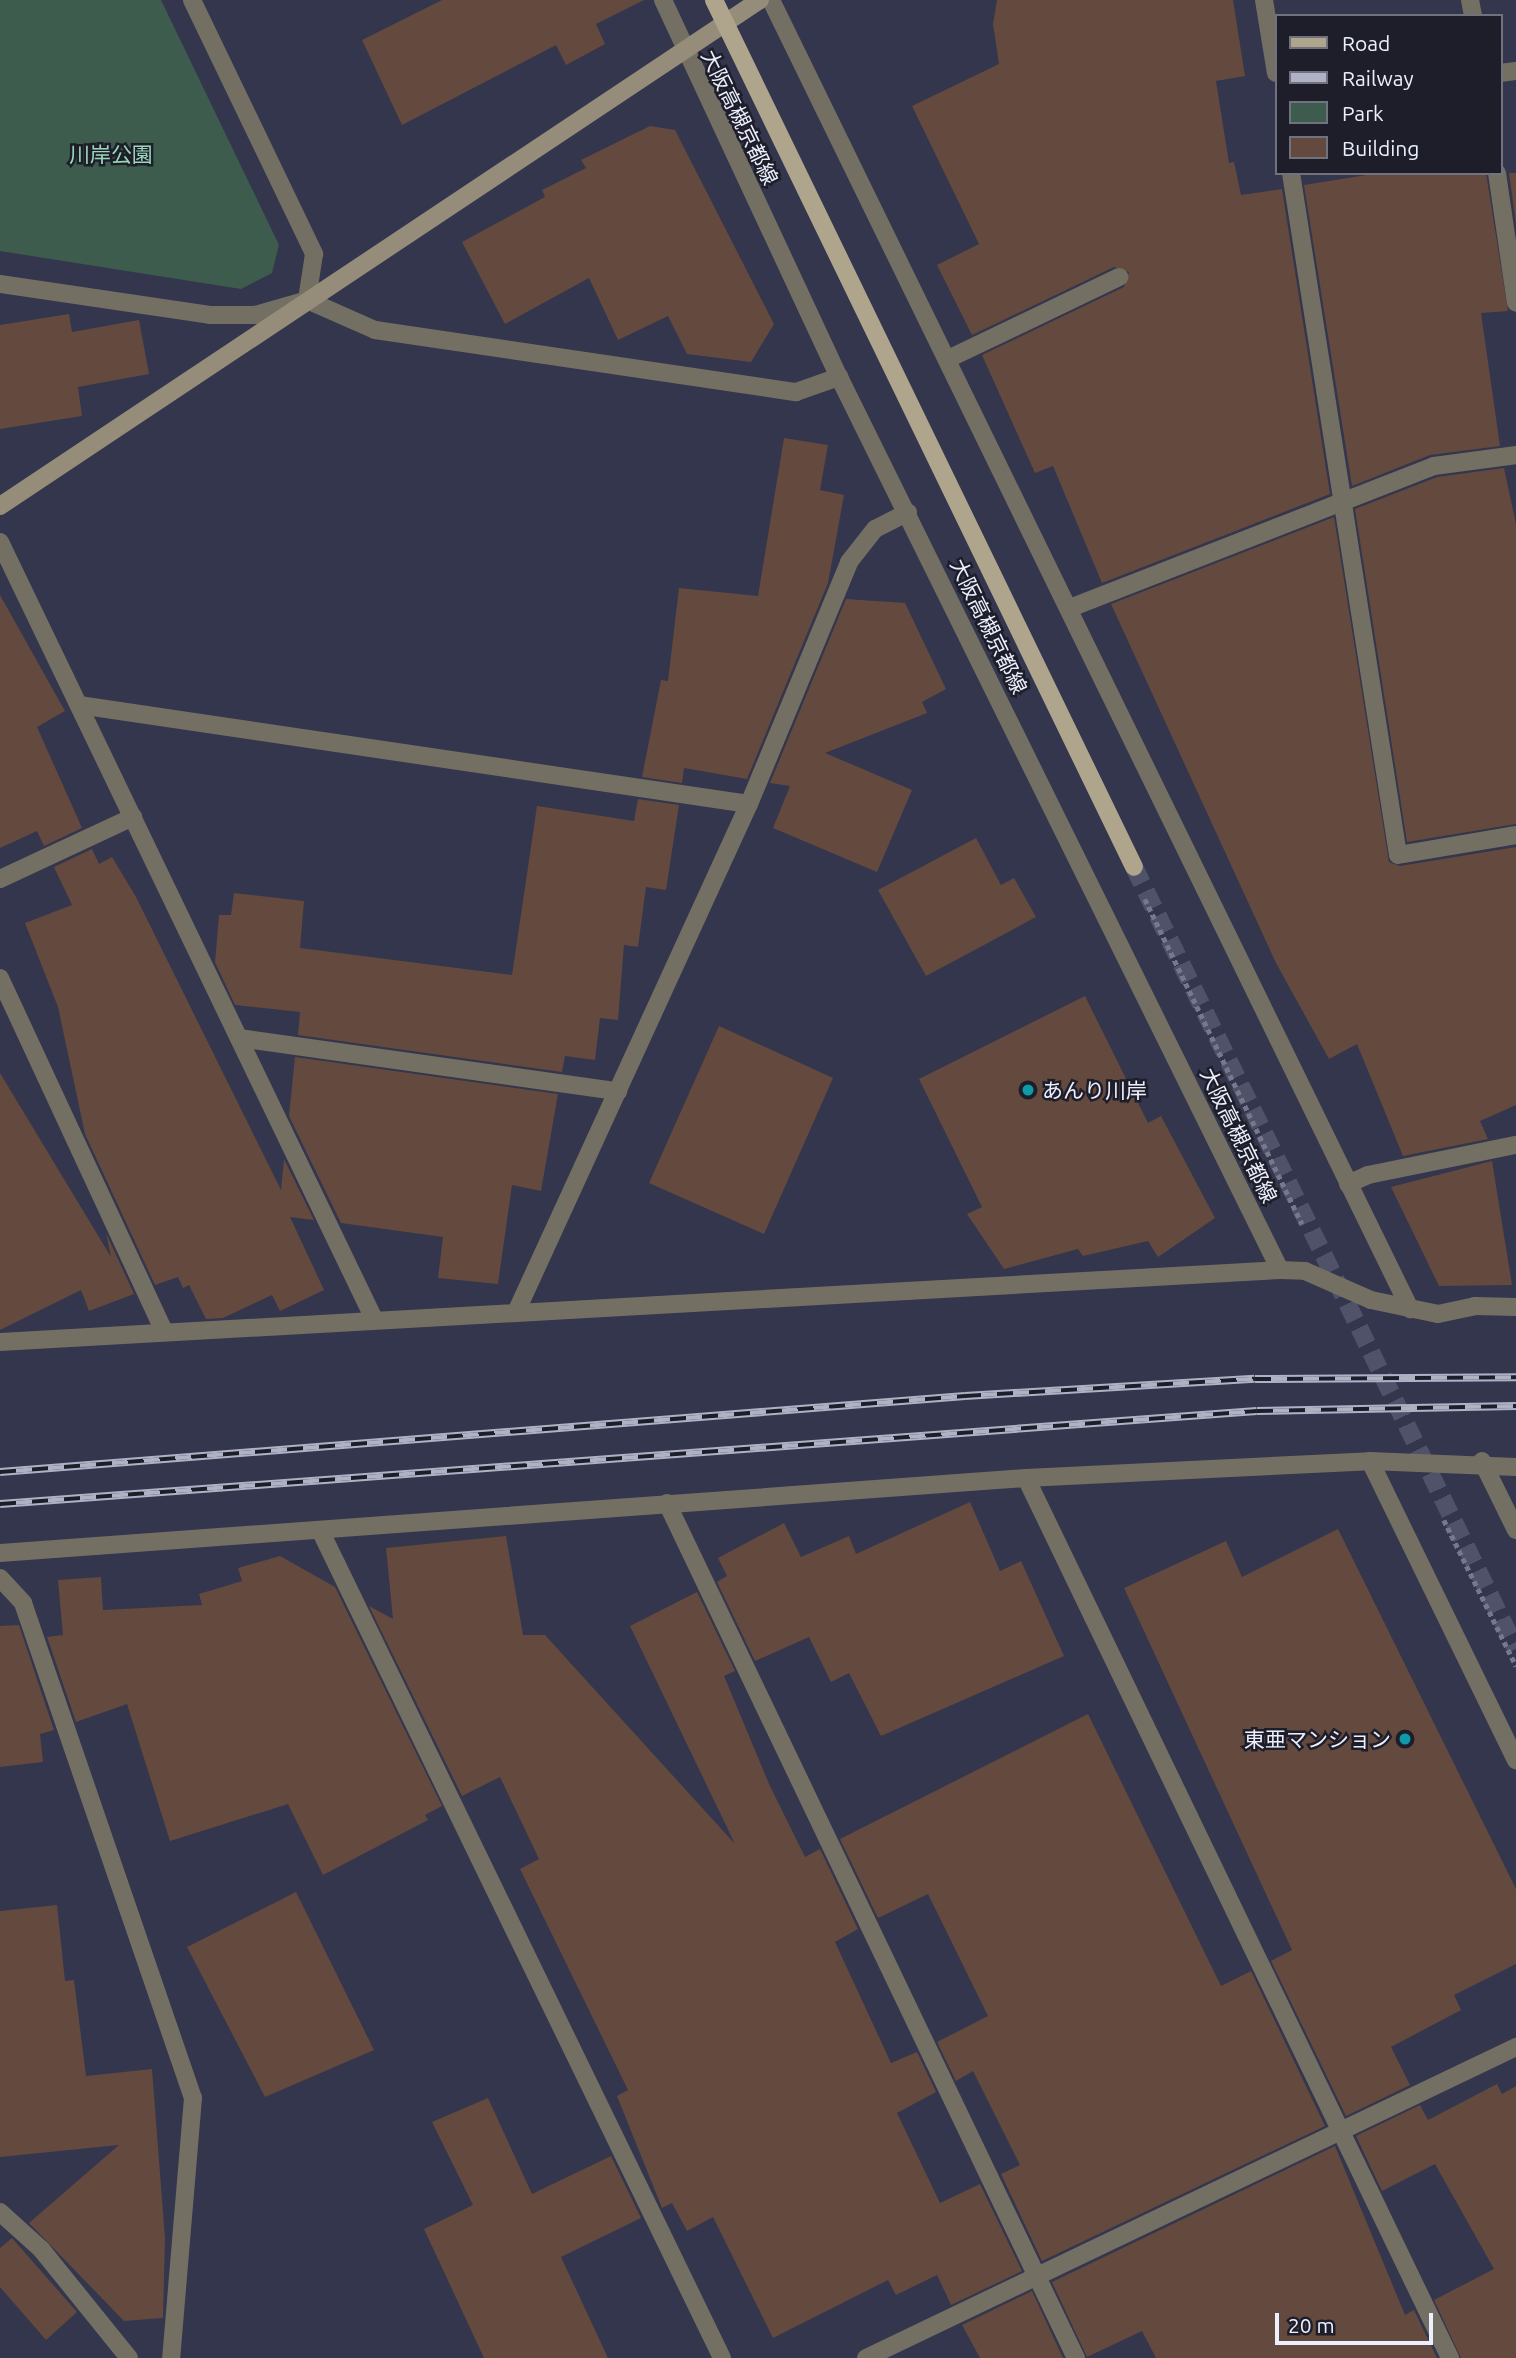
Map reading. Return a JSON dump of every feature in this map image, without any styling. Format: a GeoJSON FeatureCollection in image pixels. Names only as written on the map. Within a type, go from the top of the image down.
{"type":"FeatureCollection","features":[{"type":"Feature","properties":{"kind":"main road","name":"大阪高槻京都線"},"geometry":{"type":"LineString","coordinates":[[714,0],[1134,867]]}},
{"type":"Feature","properties":{"kind":"street"},"geometry":{"type":"LineString","coordinates":[[192,0],[314,254],[307,300]]}},
{"type":"Feature","properties":{"kind":"street","name":"大阪高槻京都線"},"geometry":{"type":"LineString","coordinates":[[663,0],[683,51],[839,377],[1280,1270]]}},
{"type":"Feature","properties":{"kind":"street"},"geometry":{"type":"LineString","coordinates":[[0,506],[760,0]]}},
{"type":"Feature","properties":{"kind":"street"},"geometry":{"type":"LineString","coordinates":[[771,0],[1410,1309]]}},
{"type":"Feature","properties":{"kind":"street"},"geometry":{"type":"LineString","coordinates":[[1264,0],[1274,61]]}},
{"type":"Feature","properties":{"kind":"street"},"geometry":{"type":"LineString","coordinates":[[1291,175],[1339,503],[1398,855],[1516,835]]}},
{"type":"Feature","properties":{"kind":"street"},"geometry":{"type":"LineString","coordinates":[[1497,175],[1516,303]]}},
{"type":"Feature","properties":{"kind":"street"},"geometry":{"type":"LineString","coordinates":[[948,359],[1119,278]]}},
{"type":"Feature","properties":{"kind":"street"},"geometry":{"type":"LineString","coordinates":[[0,284],[210,314],[255,315],[307,300],[375,330],[796,392],[839,377]]}},
{"type":"Feature","properties":{"kind":"street"},"geometry":{"type":"LineString","coordinates":[[1070,608],[1434,466],[1516,455]]}},
{"type":"Feature","properties":{"kind":"street"},"geometry":{"type":"LineString","coordinates":[[518,1308],[749,804],[849,562],[875,529],[908,512]]}},
{"type":"Feature","properties":{"kind":"street"},"geometry":{"type":"LineString","coordinates":[[0,542],[373,1317]]}},
{"type":"Feature","properties":{"kind":"street"},"geometry":{"type":"LineString","coordinates":[[79,705],[749,804]]}},
{"type":"Feature","properties":{"kind":"street"},"geometry":{"type":"LineString","coordinates":[[0,879],[133,817]]}},
{"type":"Feature","properties":{"kind":"street"},"geometry":{"type":"LineString","coordinates":[[0,978],[164,1331]]}},
{"type":"Feature","properties":{"kind":"street"},"geometry":{"type":"LineString","coordinates":[[239,1038],[618,1091]]}},
{"type":"Feature","properties":{"kind":"street"},"geometry":{"type":"LineString","coordinates":[[1348,1184],[1368,1175],[1516,1145]]}},
{"type":"Feature","properties":{"kind":"street"},"geometry":{"type":"LineString","coordinates":[[0,1342],[518,1308],[1280,1270],[1305,1271],[1410,1309],[1437,1314],[1516,1307]]}},
{"type":"Feature","properties":{"kind":"street"},"geometry":{"type":"LineString","coordinates":[[1370,1461],[1516,1760]]}},
{"type":"Feature","properties":{"kind":"street"},"geometry":{"type":"LineString","coordinates":[[0,1553],[1026,1478],[1370,1461],[1482,1461],[1516,1467]]}},
{"type":"Feature","properties":{"kind":"street"},"geometry":{"type":"LineString","coordinates":[[1482,1461],[1516,1530]]}},
{"type":"Feature","properties":{"kind":"street"},"geometry":{"type":"LineString","coordinates":[[1026,1478],[1450,2358]]}},
{"type":"Feature","properties":{"kind":"street"},"geometry":{"type":"LineString","coordinates":[[667,1503],[1035,2279],[1076,2358]]}},
{"type":"Feature","properties":{"kind":"street"},"geometry":{"type":"LineString","coordinates":[[320,1530],[722,2358]]}},
{"type":"Feature","properties":{"kind":"street"},"geometry":{"type":"LineString","coordinates":[[0,1577],[23,1603],[193,2098],[171,2358]]}},
{"type":"Feature","properties":{"kind":"street"},"geometry":{"type":"LineString","coordinates":[[866,2358],[1516,2048]]}},
{"type":"Feature","properties":{"kind":"street"},"geometry":{"type":"LineString","coordinates":[[0,2212],[41,2249],[129,2358]]}},
{"type":"Feature","properties":{"kind":"path"},"geometry":{"type":"LineString","coordinates":[[1138,886],[1302,1224]]}},
{"type":"Feature","properties":{"kind":"path"},"geometry":{"type":"LineString","coordinates":[[1444,1520],[1516,1666]]}},
{"type":"Feature","properties":{"kind":"green space","name":"川岸公園"},"geometry":{"type":"Polygon","coordinates":[[[0,0],[161,0],[279,245],[272,273],[241,289],[0,251],[0,0]]]}},
{"type":"Feature","properties":{"kind":"building"},"geometry":{"type":"Polygon","coordinates":[[[442,0],[644,0],[596,24],[605,44],[566,65],[556,45],[402,125],[362,40],[442,0]]]}},
{"type":"Feature","properties":{"kind":"building"},"geometry":{"type":"Polygon","coordinates":[[[997,0],[1233,0],[1245,76],[1216,81],[1229,163],[1234,162],[1241,195],[1282,189],[1330,494],[1102,583],[1053,466],[1035,473],[982,355],[1124,287],[1129,272],[1114,267],[972,335],[937,265],[979,244],[912,106],[999,64],[993,24],[997,0]]]}},
{"type":"Feature","properties":{"kind":"building"},"geometry":{"type":"Polygon","coordinates":[[[650,126],[675,130],[774,324],[751,362],[687,354],[668,316],[618,340],[589,278],[505,324],[462,242],[545,197],[542,190],[586,168],[581,160],[650,126]]]}},
{"type":"Feature","properties":{"kind":"building"},"geometry":{"type":"Polygon","coordinates":[[[1509,173],[1516,173],[1516,224],[1509,173]]]}},
{"type":"Feature","properties":{"kind":"building"},"geometry":{"type":"Polygon","coordinates":[[[1366,175],[1486,175],[1508,311],[1481,313],[1500,446],[1430,455],[1352,486],[1304,185],[1366,175]]]}},
{"type":"Feature","properties":{"kind":"building"},"geometry":{"type":"Polygon","coordinates":[[[69,314],[72,332],[139,320],[149,374],[78,387],[82,416],[0,429],[0,325],[69,314]]]}},
{"type":"Feature","properties":{"kind":"building"},"geometry":{"type":"Polygon","coordinates":[[[784,438],[828,445],[820,490],[844,495],[828,583],[747,779],[684,768],[682,783],[642,777],[661,680],[668,681],[679,588],[758,596],[784,438]]]}},
{"type":"Feature","properties":{"kind":"building"},"geometry":{"type":"Polygon","coordinates":[[[1504,468],[1516,524],[1516,824],[1407,842],[1355,509],[1437,477],[1504,468]]]}},
{"type":"Feature","properties":{"kind":"building"},"geometry":{"type":"Polygon","coordinates":[[[1334,517],[1389,862],[1400,866],[1516,847],[1516,1105],[1480,1121],[1488,1139],[1403,1156],[1357,1044],[1329,1059],[1276,963],[1111,604],[1334,517]]]}},
{"type":"Feature","properties":{"kind":"building"},"geometry":{"type":"Polygon","coordinates":[[[0,595],[65,711],[37,727],[82,828],[44,846],[37,831],[0,848],[0,595]]]}},
{"type":"Feature","properties":{"kind":"building"},"geometry":{"type":"Polygon","coordinates":[[[846,599],[905,603],[946,689],[922,702],[927,713],[825,753],[912,790],[877,872],[773,828],[790,786],[770,783],[846,599]]]}},
{"type":"Feature","properties":{"kind":"building"},"geometry":{"type":"Polygon","coordinates":[[[638,799],[679,805],[666,890],[646,887],[638,947],[624,945],[618,1020],[600,1018],[595,1060],[565,1056],[562,1072],[298,1035],[300,1012],[235,1005],[215,962],[219,915],[231,915],[234,893],[304,901],[300,948],[512,975],[537,806],[634,821],[638,799]]]}},
{"type":"Feature","properties":{"kind":"building"},"geometry":{"type":"Polygon","coordinates":[[[976,838],[1001,885],[1014,878],[1036,917],[926,976],[878,890],[976,838]]]}},
{"type":"Feature","properties":{"kind":"building"},"geometry":{"type":"Polygon","coordinates":[[[92,849],[99,864],[112,857],[136,897],[281,1190],[284,1159],[314,1220],[290,1217],[324,1290],[280,1311],[272,1295],[223,1318],[206,1319],[189,1285],[183,1288],[178,1277],[155,1285],[85,1134],[58,1007],[25,923],[72,905],[54,867],[92,849]]]}},
{"type":"Feature","properties":{"kind":"building"},"geometry":{"type":"Polygon","coordinates":[[[1085,996],[1148,1123],[1161,1116],[1215,1218],[1158,1257],[1148,1241],[1083,1256],[1078,1249],[1004,1269],[967,1214],[982,1207],[919,1079],[1085,996]]]}},
{"type":"Feature","properties":{"kind":"building"},"geometry":{"type":"Polygon","coordinates":[[[719,1026],[833,1078],[764,1234],[649,1183],[719,1026]]]}},
{"type":"Feature","properties":{"kind":"building"},"geometry":{"type":"Polygon","coordinates":[[[295,1057],[558,1094],[541,1191],[512,1185],[498,1284],[438,1278],[443,1237],[341,1223],[289,1116],[295,1057]]]}},
{"type":"Feature","properties":{"kind":"building"},"geometry":{"type":"Polygon","coordinates":[[[0,1073],[111,1257],[106,1233],[134,1294],[89,1311],[81,1290],[0,1330],[0,1073]]]}},
{"type":"Feature","properties":{"kind":"building"},"geometry":{"type":"Polygon","coordinates":[[[1492,1161],[1512,1285],[1439,1286],[1391,1187],[1492,1161]]]}},
{"type":"Feature","properties":{"kind":"building"},"geometry":{"type":"Polygon","coordinates":[[[970,1502],[1000,1571],[1021,1561],[1064,1656],[881,1736],[849,1673],[831,1682],[809,1637],[755,1661],[717,1582],[727,1576],[718,1558],[784,1523],[801,1557],[849,1536],[856,1554],[970,1502]]]}},
{"type":"Feature","properties":{"kind":"building"},"geometry":{"type":"Polygon","coordinates":[[[1338,1529],[1516,1889],[1516,1964],[1454,1995],[1461,2010],[1391,2047],[1410,2085],[1346,2116],[1271,1961],[1292,1950],[1124,1588],[1226,1541],[1242,1577],[1338,1529]]]}},
{"type":"Feature","properties":{"kind":"building"},"geometry":{"type":"Polygon","coordinates":[[[506,1536],[523,1635],[545,1635],[735,1844],[630,1626],[697,1592],[735,1671],[724,1676],[769,1784],[805,1857],[820,1849],[858,1929],[835,1942],[891,2063],[917,2052],[936,2092],[897,2113],[940,2203],[980,2184],[1022,2271],[951,2305],[937,2275],[896,2295],[888,2280],[773,2338],[713,2217],[687,2231],[672,2203],[662,2208],[617,2096],[628,2090],[520,1869],[539,1859],[500,1777],[462,1796],[369,1606],[393,1619],[386,1548],[506,1536]]]}},
{"type":"Feature","properties":{"kind":"building"},"geometry":{"type":"Polygon","coordinates":[[[280,1556],[335,1587],[442,1806],[425,1815],[428,1820],[323,1875],[288,1804],[170,1841],[127,1704],[76,1722],[47,1637],[63,1635],[58,1580],[101,1577],[103,1610],[202,1605],[199,1594],[242,1581],[238,1568],[280,1556]]]}},
{"type":"Feature","properties":{"kind":"building"},"geometry":{"type":"Polygon","coordinates":[[[19,1625],[54,1730],[40,1734],[43,1762],[0,1767],[0,1626],[19,1625]]]}},
{"type":"Feature","properties":{"kind":"building"},"geometry":{"type":"Polygon","coordinates":[[[1088,1714],[1221,1986],[1251,1971],[1325,2126],[1042,2261],[1001,2174],[1020,2165],[973,2071],[956,2081],[937,2042],[988,2016],[928,1894],[878,1918],[840,1839],[1088,1714]]]}},
{"type":"Feature","properties":{"kind":"building"},"geometry":{"type":"Polygon","coordinates":[[[296,1892],[374,2050],[265,2097],[187,1947],[296,1892]]]}},
{"type":"Feature","properties":{"kind":"building"},"geometry":{"type":"Polygon","coordinates":[[[57,1905],[65,1981],[74,1980],[86,2076],[152,2069],[165,2238],[163,2318],[124,2321],[29,2223],[119,2145],[0,2157],[0,1911],[57,1905]]]}},
{"type":"Feature","properties":{"kind":"building"},"geometry":{"type":"Polygon","coordinates":[[[1497,2084],[1502,2094],[1516,2086],[1516,2358],[1461,2358],[1434,2300],[1494,2269],[1435,2164],[1382,2191],[1356,2136],[1420,2105],[1428,2120],[1497,2084]]]}},
{"type":"Feature","properties":{"kind":"building"},"geometry":{"type":"Polygon","coordinates":[[[488,2098],[532,2194],[611,2156],[641,2218],[561,2257],[608,2358],[484,2358],[424,2229],[473,2205],[432,2122],[488,2098]]]}},
{"type":"Feature","properties":{"kind":"building"},"geometry":{"type":"Polygon","coordinates":[[[1335,2146],[1405,2315],[1414,2310],[1437,2358],[1156,2358],[1142,2331],[1087,2357],[1052,2282],[1335,2146]]]}},
{"type":"Feature","properties":{"kind":"building"},"geometry":{"type":"Polygon","coordinates":[[[12,2238],[77,2312],[46,2340],[0,2287],[0,2248],[12,2238]]]}},
{"type":"Feature","properties":{"kind":"building"},"geometry":{"type":"Polygon","coordinates":[[[1032,2291],[1063,2358],[980,2358],[962,2325],[1032,2291]]]}},
{"type":"Feature","properties":{"kind":"tunnel"},"geometry":{"type":"LineString","coordinates":[[1134,867],[1516,1649]]}},
{"type":"Feature","properties":{"kind":"railway"},"geometry":{"type":"LineString","coordinates":[[0,1472],[965,1396],[1255,1379],[1516,1377]]}},
{"type":"Feature","properties":{"kind":"railway"},"geometry":{"type":"LineString","coordinates":[[0,1504],[1257,1411],[1516,1406]]}},
{"type":"Feature","properties":{"kind":"place","name":"あんり川岸"},"geometry":{"type":"Point","coordinates":[1028,1090]}},
{"type":"Feature","properties":{"kind":"place","name":"東亜マンション"},"geometry":{"type":"Point","coordinates":[1405,1739]}}]}
